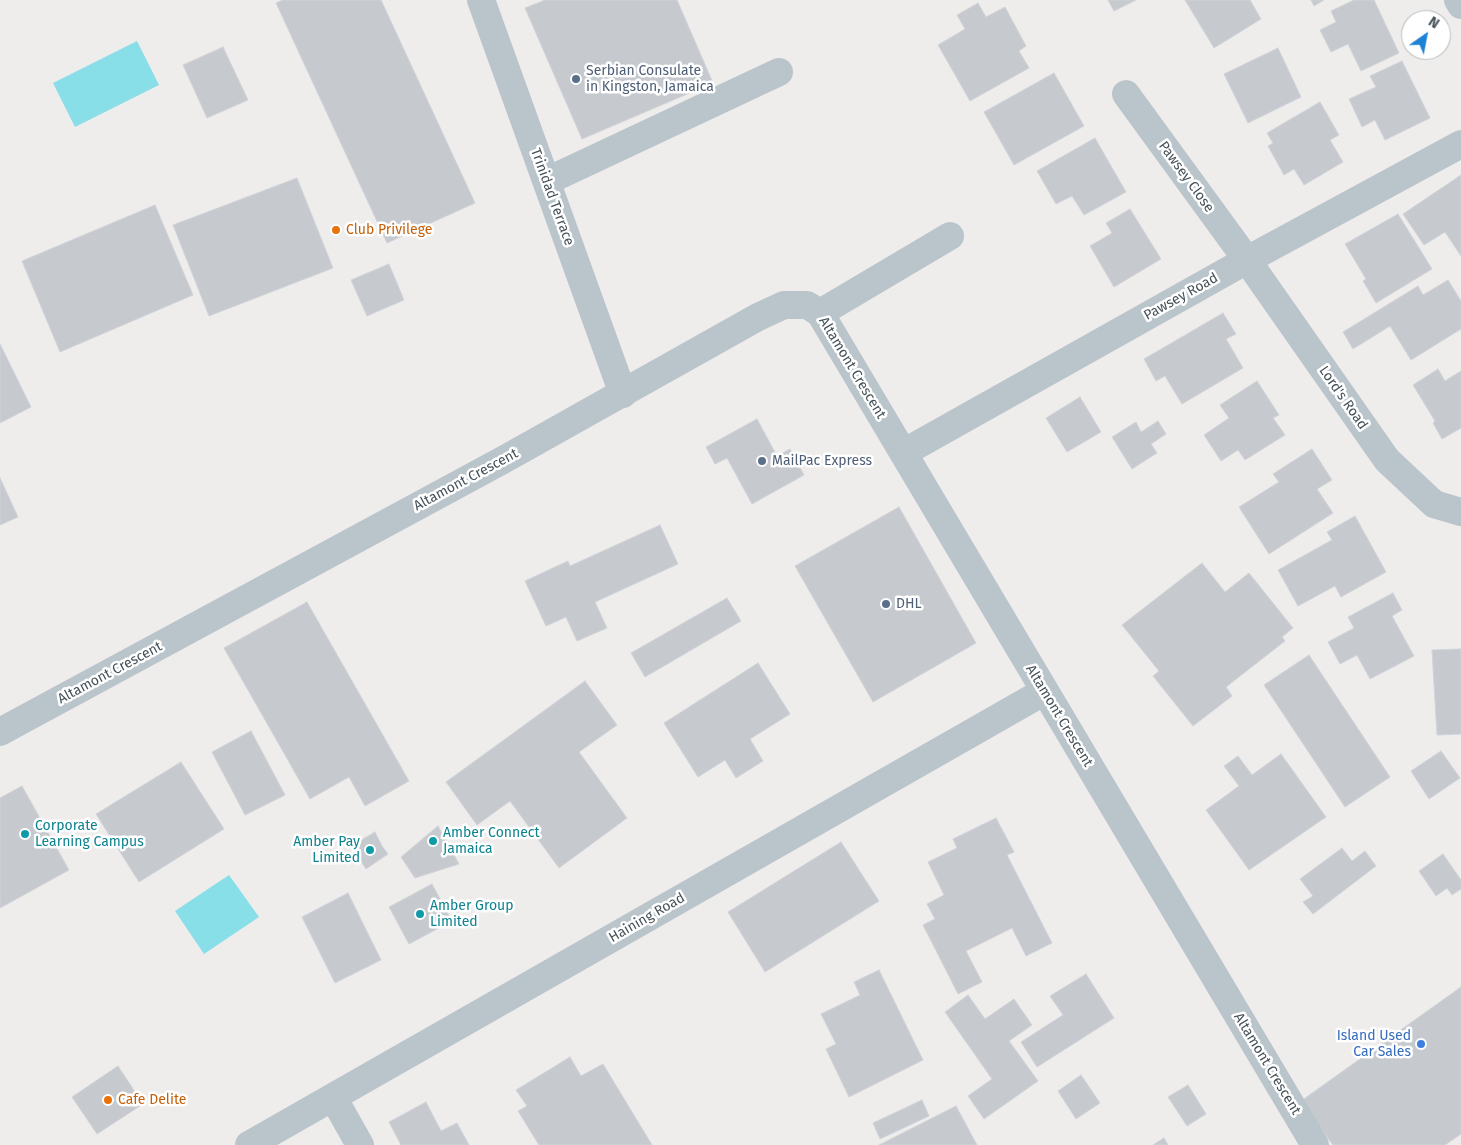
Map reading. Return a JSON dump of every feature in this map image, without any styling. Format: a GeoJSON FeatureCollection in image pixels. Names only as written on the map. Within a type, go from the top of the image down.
{"type":"FeatureCollection","features":[{"type":"Feature","properties":{"kind":"street","name":"Trinidad Terrace"},"geometry":{"type":"LineString","coordinates":[[481,0],[623,394]]}},
{"type":"Feature","properties":{"kind":"street"},"geometry":{"type":"LineString","coordinates":[[1458,0],[1461,5]]}},
{"type":"Feature","properties":{"kind":"street"},"geometry":{"type":"LineString","coordinates":[[547,181],[779,72]]}},
{"type":"Feature","properties":{"kind":"street","name":"Pawsey Close"},"geometry":{"type":"LineString","coordinates":[[1126,94],[1246,260]]}},
{"type":"Feature","properties":{"kind":"street","name":"Pawsey Road"},"geometry":{"type":"LineString","coordinates":[[903,453],[1246,260],[1461,144]]}},
{"type":"Feature","properties":{"kind":"street"},"geometry":{"type":"LineString","coordinates":[[820,313],[950,236]]}},
{"type":"Feature","properties":{"kind":"street","name":"Lord's Road"},"geometry":{"type":"LineString","coordinates":[[1246,260],[1387,460],[1434,504],[1461,512]]}},
{"type":"Feature","properties":{"kind":"street","name":"Altamont Crescent"},"geometry":{"type":"LineString","coordinates":[[0,732],[623,394],[758,317],[784,305],[807,305],[820,313],[1315,1145]]}},
{"type":"Feature","properties":{"kind":"street","name":"Haining Road"},"geometry":{"type":"LineString","coordinates":[[249,1145],[1045,691]]}},
{"type":"Feature","properties":{"kind":"street"},"geometry":{"type":"LineString","coordinates":[[333,1097],[360,1145]]}},
{"type":"Feature","properties":{"kind":"water"},"geometry":{"type":"Polygon","coordinates":[[[137,41],[159,85],[75,127],[53,83],[137,41]]]}},
{"type":"Feature","properties":{"kind":"water"},"geometry":{"type":"Polygon","coordinates":[[[229,875],[259,917],[204,954],[175,911],[229,875]]]}},
{"type":"Feature","properties":{"kind":"building"},"geometry":{"type":"Polygon","coordinates":[[[283,0],[381,0],[475,203],[387,243],[276,3],[283,0]]]}},
{"type":"Feature","properties":{"kind":"building"},"geometry":{"type":"Polygon","coordinates":[[[545,0],[677,0],[713,83],[582,139],[525,8],[545,0]]]}},
{"type":"Feature","properties":{"kind":"building"},"geometry":{"type":"Polygon","coordinates":[[[1108,0],[1136,0],[1114,11],[1108,0]]]}},
{"type":"Feature","properties":{"kind":"building"},"geometry":{"type":"Polygon","coordinates":[[[1185,0],[1250,0],[1261,19],[1214,48],[1185,0]]]}},
{"type":"Feature","properties":{"kind":"building"},"geometry":{"type":"Polygon","coordinates":[[[1311,0],[1324,0],[1314,6],[1311,0]]]}},
{"type":"Feature","properties":{"kind":"building"},"geometry":{"type":"Polygon","coordinates":[[[1354,0],[1374,0],[1399,53],[1361,71],[1348,44],[1331,52],[1320,30],[1336,22],[1331,11],[1354,0]]]}},
{"type":"Feature","properties":{"kind":"building"},"geometry":{"type":"Polygon","coordinates":[[[978,3],[986,17],[1005,7],[1026,46],[1019,51],[1029,68],[970,101],[938,45],[965,29],[957,15],[978,3]]]}},
{"type":"Feature","properties":{"kind":"building"},"geometry":{"type":"Polygon","coordinates":[[[223,47],[248,100],[207,118],[183,65],[223,47]]]}},
{"type":"Feature","properties":{"kind":"building"},"geometry":{"type":"Polygon","coordinates":[[[1278,48],[1301,97],[1248,123],[1224,74],[1278,48]]]}},
{"type":"Feature","properties":{"kind":"building"},"geometry":{"type":"Polygon","coordinates":[[[1402,61],[1430,118],[1385,140],[1375,120],[1362,127],[1349,99],[1376,87],[1370,76],[1402,61]]]}},
{"type":"Feature","properties":{"kind":"building"},"geometry":{"type":"Polygon","coordinates":[[[1054,73],[1084,126],[1014,165],[984,112],[1054,73]]]}},
{"type":"Feature","properties":{"kind":"building"},"geometry":{"type":"Polygon","coordinates":[[[1320,102],[1339,135],[1330,140],[1343,162],[1304,185],[1294,169],[1284,175],[1268,146],[1273,143],[1267,133],[1320,102]]]}},
{"type":"Feature","properties":{"kind":"building"},"geometry":{"type":"Polygon","coordinates":[[[1095,138],[1126,192],[1084,215],[1072,196],[1056,204],[1037,171],[1095,138]]]}},
{"type":"Feature","properties":{"kind":"building"},"geometry":{"type":"Polygon","coordinates":[[[1461,175],[1461,256],[1445,232],[1424,245],[1403,214],[1461,175]]]}},
{"type":"Feature","properties":{"kind":"building"},"geometry":{"type":"Polygon","coordinates":[[[297,178],[333,268],[209,316],[173,225],[297,178]]]}},
{"type":"Feature","properties":{"kind":"building"},"geometry":{"type":"Polygon","coordinates":[[[155,205],[193,295],[60,352],[22,261],[155,205]]]}},
{"type":"Feature","properties":{"kind":"building"},"geometry":{"type":"Polygon","coordinates":[[[1130,209],[1161,259],[1114,287],[1090,246],[1112,233],[1106,223],[1130,209]]]}},
{"type":"Feature","properties":{"kind":"building"},"geometry":{"type":"Polygon","coordinates":[[[1398,214],[1432,269],[1376,303],[1363,281],[1366,279],[1345,244],[1398,214]]]}},
{"type":"Feature","properties":{"kind":"building"},"geometry":{"type":"Polygon","coordinates":[[[389,264],[404,300],[367,316],[351,280],[389,264]]]}},
{"type":"Feature","properties":{"kind":"building"},"geometry":{"type":"Polygon","coordinates":[[[1448,280],[1461,301],[1461,329],[1411,360],[1390,326],[1353,349],[1343,332],[1418,286],[1423,295],[1448,280]]]}},
{"type":"Feature","properties":{"kind":"building"},"geometry":{"type":"Polygon","coordinates":[[[1223,313],[1236,334],[1226,339],[1243,368],[1182,404],[1165,376],[1156,381],[1144,359],[1223,313]]]}},
{"type":"Feature","properties":{"kind":"building"},"geometry":{"type":"Polygon","coordinates":[[[0,344],[31,407],[0,423],[0,344]]]}},
{"type":"Feature","properties":{"kind":"building"},"geometry":{"type":"Polygon","coordinates":[[[1438,369],[1445,381],[1461,371],[1461,428],[1442,439],[1433,423],[1435,421],[1413,385],[1438,369]]]}},
{"type":"Feature","properties":{"kind":"building"},"geometry":{"type":"Polygon","coordinates":[[[1257,381],[1279,415],[1273,418],[1285,435],[1245,460],[1238,450],[1221,461],[1204,435],[1229,418],[1220,405],[1257,381]]]}},
{"type":"Feature","properties":{"kind":"building"},"geometry":{"type":"Polygon","coordinates":[[[1080,397],[1101,432],[1067,452],[1046,418],[1080,397]]]}},
{"type":"Feature","properties":{"kind":"building","name":"MailPac Express"},"geometry":{"type":"Polygon","coordinates":[[[757,419],[777,456],[790,449],[804,475],[752,504],[727,458],[715,464],[706,447],[757,419]]]}},
{"type":"Feature","properties":{"kind":"building"},"geometry":{"type":"Polygon","coordinates":[[[1158,421],[1166,434],[1151,444],[1157,453],[1132,469],[1112,437],[1136,422],[1141,432],[1158,421]]]}},
{"type":"Feature","properties":{"kind":"building"},"geometry":{"type":"Polygon","coordinates":[[[1312,449],[1332,480],[1317,489],[1333,513],[1269,554],[1239,507],[1279,482],[1273,474],[1312,449]]]}},
{"type":"Feature","properties":{"kind":"building"},"geometry":{"type":"Polygon","coordinates":[[[0,478],[18,517],[0,525],[0,478]]]}},
{"type":"Feature","properties":{"kind":"building","name":"DHL"},"geometry":{"type":"Polygon","coordinates":[[[899,507],[976,643],[873,702],[795,566],[899,507]]]}},
{"type":"Feature","properties":{"kind":"building"},"geometry":{"type":"Polygon","coordinates":[[[1355,516],[1386,572],[1341,597],[1335,586],[1298,606],[1278,570],[1332,540],[1327,532],[1355,516]]]}},
{"type":"Feature","properties":{"kind":"building"},"geometry":{"type":"Polygon","coordinates":[[[660,525],[678,564],[595,602],[607,628],[577,641],[566,617],[546,626],[525,581],[568,561],[570,566],[660,525]]]}},
{"type":"Feature","properties":{"kind":"building"},"geometry":{"type":"Polygon","coordinates":[[[1202,563],[1225,592],[1249,573],[1293,628],[1282,637],[1285,641],[1226,687],[1232,696],[1193,726],[1153,676],[1159,671],[1122,625],[1202,563]]]}},
{"type":"Feature","properties":{"kind":"building"},"geometry":{"type":"Polygon","coordinates":[[[1393,593],[1402,610],[1392,616],[1414,656],[1370,679],[1357,655],[1340,664],[1328,642],[1354,628],[1348,617],[1393,593]]]}},
{"type":"Feature","properties":{"kind":"building"},"geometry":{"type":"Polygon","coordinates":[[[727,598],[741,621],[645,677],[631,653],[727,598]]]}},
{"type":"Feature","properties":{"kind":"building"},"geometry":{"type":"Polygon","coordinates":[[[307,602],[409,781],[365,806],[349,777],[310,799],[224,648],[307,602]]]}},
{"type":"Feature","properties":{"kind":"building"},"geometry":{"type":"Polygon","coordinates":[[[1461,649],[1461,734],[1437,735],[1432,650],[1461,649]]]}},
{"type":"Feature","properties":{"kind":"building"},"geometry":{"type":"Polygon","coordinates":[[[1309,655],[1390,777],[1345,807],[1264,685],[1309,655]]]}},
{"type":"Feature","properties":{"kind":"building"},"geometry":{"type":"Polygon","coordinates":[[[758,663],[790,714],[750,739],[763,761],[736,778],[725,760],[698,777],[664,723],[758,663]]]}},
{"type":"Feature","properties":{"kind":"building"},"geometry":{"type":"Polygon","coordinates":[[[585,681],[617,725],[579,752],[627,818],[559,868],[510,801],[477,825],[446,782],[585,681]]]}},
{"type":"Feature","properties":{"kind":"building"},"geometry":{"type":"Polygon","coordinates":[[[251,731],[285,795],[245,815],[212,752],[251,731]]]}},
{"type":"Feature","properties":{"kind":"building"},"geometry":{"type":"Polygon","coordinates":[[[1441,751],[1460,778],[1429,799],[1411,771],[1441,751]]]}},
{"type":"Feature","properties":{"kind":"building"},"geometry":{"type":"Polygon","coordinates":[[[1281,754],[1326,817],[1249,870],[1206,810],[1239,786],[1224,766],[1238,756],[1252,775],[1281,754]]]}},
{"type":"Feature","properties":{"kind":"building"},"geometry":{"type":"Polygon","coordinates":[[[181,762],[224,829],[139,882],[96,814],[181,762]]]}},
{"type":"Feature","properties":{"kind":"building","name":"Corporate Learning Campus"},"geometry":{"type":"Polygon","coordinates":[[[22,786],[69,870],[0,908],[0,798],[22,786]]]}},
{"type":"Feature","properties":{"kind":"building"},"geometry":{"type":"Polygon","coordinates":[[[996,818],[1014,852],[1007,855],[1052,943],[1026,956],[1012,928],[966,951],[982,982],[958,994],[923,925],[935,919],[927,904],[944,895],[928,862],[957,848],[953,839],[996,818]]]}},
{"type":"Feature","properties":{"kind":"building","name":"Amber Connect Jamaica"},"geometry":{"type":"Polygon","coordinates":[[[438,826],[459,864],[415,878],[401,857],[438,826]]]}},
{"type":"Feature","properties":{"kind":"building","name":"Amber Pay Limited"},"geometry":{"type":"Polygon","coordinates":[[[375,832],[388,854],[366,869],[351,846],[375,832]]]}},
{"type":"Feature","properties":{"kind":"building"},"geometry":{"type":"Polygon","coordinates":[[[841,842],[879,901],[765,972],[728,912],[841,842]]]}},
{"type":"Feature","properties":{"kind":"building"},"geometry":{"type":"Polygon","coordinates":[[[1342,848],[1352,861],[1365,851],[1376,866],[1313,914],[1303,902],[1313,896],[1300,879],[1342,848]]]}},
{"type":"Feature","properties":{"kind":"building"},"geometry":{"type":"Polygon","coordinates":[[[1443,854],[1461,880],[1461,889],[1452,895],[1447,888],[1436,896],[1419,871],[1443,854]]]}},
{"type":"Feature","properties":{"kind":"building","name":"Amber Group Limited"},"geometry":{"type":"Polygon","coordinates":[[[432,884],[452,921],[409,944],[389,907],[432,884]]]}},
{"type":"Feature","properties":{"kind":"building"},"geometry":{"type":"Polygon","coordinates":[[[348,893],[381,960],[335,983],[302,917],[348,893]]]}},
{"type":"Feature","properties":{"kind":"building"},"geometry":{"type":"Polygon","coordinates":[[[879,970],[923,1060],[849,1097],[826,1049],[836,1044],[821,1014],[860,995],[854,982],[879,970]]]}},
{"type":"Feature","properties":{"kind":"building"},"geometry":{"type":"Polygon","coordinates":[[[1086,974],[1114,1018],[1037,1067],[1021,1042],[1063,1015],[1050,996],[1086,974]]]}},
{"type":"Feature","properties":{"kind":"building","name":"Island Used Car Sales"},"geometry":{"type":"Polygon","coordinates":[[[1461,987],[1461,1134],[1445,1145],[1333,1145],[1301,1101],[1461,987]]]}},
{"type":"Feature","properties":{"kind":"building"},"geometry":{"type":"Polygon","coordinates":[[[968,995],[985,1019],[1014,999],[1032,1025],[1009,1041],[1038,1081],[984,1119],[968,1096],[992,1079],[945,1012],[968,995]]]}},
{"type":"Feature","properties":{"kind":"building"},"geometry":{"type":"Polygon","coordinates":[[[570,1057],[581,1076],[603,1064],[652,1145],[539,1145],[518,1111],[527,1106],[516,1090],[570,1057]]]}},
{"type":"Feature","properties":{"kind":"building","name":"Cafe Delite"},"geometry":{"type":"Polygon","coordinates":[[[118,1066],[143,1104],[97,1134],[72,1097],[118,1066]]]}},
{"type":"Feature","properties":{"kind":"building"},"geometry":{"type":"Polygon","coordinates":[[[1081,1075],[1100,1103],[1076,1119],[1058,1091],[1081,1075]]]}},
{"type":"Feature","properties":{"kind":"building"},"geometry":{"type":"Polygon","coordinates":[[[1188,1085],[1206,1114],[1187,1126],[1168,1097],[1188,1085]]]}},
{"type":"Feature","properties":{"kind":"building"},"geometry":{"type":"Polygon","coordinates":[[[922,1100],[929,1116],[880,1139],[873,1123],[922,1100]]]}},
{"type":"Feature","properties":{"kind":"building"},"geometry":{"type":"Polygon","coordinates":[[[426,1102],[441,1131],[457,1123],[469,1145],[401,1145],[389,1122],[426,1102]]]}},
{"type":"Feature","properties":{"kind":"building"},"geometry":{"type":"Polygon","coordinates":[[[956,1106],[977,1145],[879,1145],[956,1106]]]}},
{"type":"Feature","properties":{"kind":"building"},"geometry":{"type":"Polygon","coordinates":[[[1164,1138],[1168,1145],[1153,1145],[1164,1138]]]}},
{"type":"Feature","properties":{"kind":"place","name":"Serbian Consulate in Kingston, Jamaica"},"geometry":{"type":"Point","coordinates":[576,79]}},
{"type":"Feature","properties":{"kind":"place","name":"Club Privilege"},"geometry":{"type":"Point","coordinates":[336,230]}},
{"type":"Feature","properties":{"kind":"place","name":"MailPac Express"},"geometry":{"type":"Point","coordinates":[762,461]}},
{"type":"Feature","properties":{"kind":"place","name":"DHL"},"geometry":{"type":"Point","coordinates":[886,604]}},
{"type":"Feature","properties":{"kind":"place","name":"Corporate Learning Campus"},"geometry":{"type":"Point","coordinates":[25,834]}},
{"type":"Feature","properties":{"kind":"place","name":"Amber Connect Jamaica"},"geometry":{"type":"Point","coordinates":[433,841]}},
{"type":"Feature","properties":{"kind":"place","name":"Amber Pay Limited"},"geometry":{"type":"Point","coordinates":[370,850]}},
{"type":"Feature","properties":{"kind":"place","name":"Amber Group Limited"},"geometry":{"type":"Point","coordinates":[420,914]}},
{"type":"Feature","properties":{"kind":"place","name":"Island Used Car Sales"},"geometry":{"type":"Point","coordinates":[1421,1044]}},
{"type":"Feature","properties":{"kind":"place","name":"Cafe Delite"},"geometry":{"type":"Point","coordinates":[108,1100]}}]}
